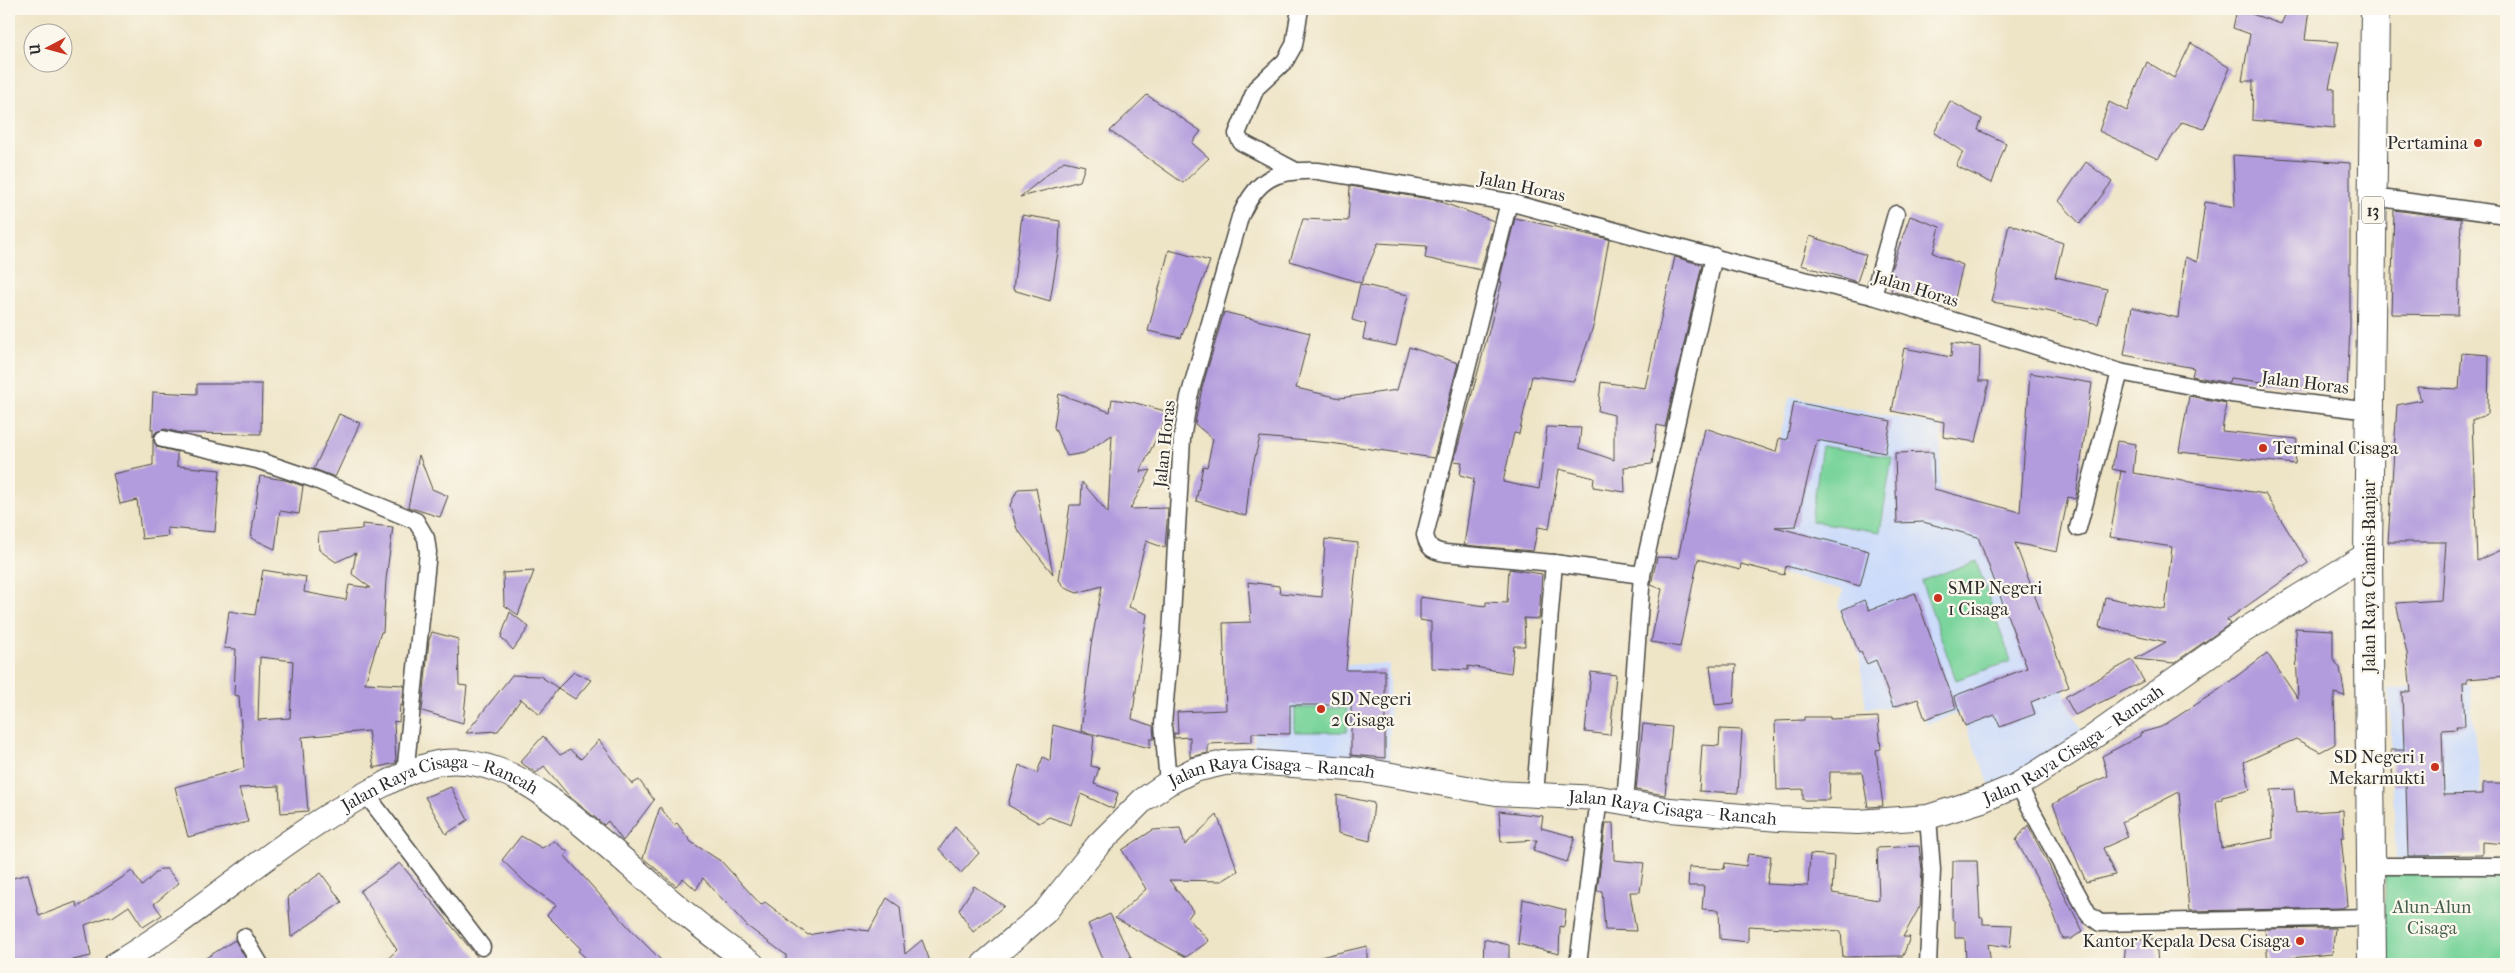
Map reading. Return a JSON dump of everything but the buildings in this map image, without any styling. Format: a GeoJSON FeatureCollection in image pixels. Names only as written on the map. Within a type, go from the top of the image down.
{"type":"FeatureCollection","features":[{"type":"Feature","properties":{"kind":"highway","name":"Jalan Raya Ciamis-Banjar"},"geometry":{"type":"LineString","coordinates":[[2372,964],[2368,554],[2375,9]]}},
{"type":"Feature","properties":{"kind":"main road","name":"Jalan Raya Cisaga – Rancah"},"geometry":{"type":"LineString","coordinates":[[984,964],[1045,912],[1098,846],[1143,800],[1168,783],[1194,770],[1224,763],[1249,762],[1363,770],[1496,793],[1599,798],[1626,804],[1779,819],[1858,822],[1928,817],[1982,800],[2018,785],[2089,740],[2243,631],[2368,554]]}},
{"type":"Feature","properties":{"kind":"main road","name":"Jalan Raya Cisaga – Rancah"},"geometry":{"type":"LineString","coordinates":[[116,964],[161,937],[277,849],[366,794],[404,774],[443,762],[471,763],[498,770],[522,781],[561,808],[715,940],[752,964]]}},
{"type":"Feature","properties":{"kind":"street"},"geometry":{"type":"LineString","coordinates":[[1294,170],[1241,142],[1237,134],[1256,88],[1285,62],[1294,45],[1300,9]]}},
{"type":"Feature","properties":{"kind":"street","name":"Jalan Horas"},"geometry":{"type":"LineString","coordinates":[[1168,783],[1163,724],[1171,634],[1184,418],[1240,217],[1247,201],[1257,188],[1272,177],[1294,170],[1318,171],[1509,202],[1753,268],[1873,296],[2120,372],[2231,394],[2370,411]]}},
{"type":"Feature","properties":{"kind":"street"},"geometry":{"type":"LineString","coordinates":[[2373,197],[2506,215]]}},
{"type":"Feature","properties":{"kind":"street"},"geometry":{"type":"LineString","coordinates":[[1509,202],[1425,535],[1427,545],[1434,551],[1439,552],[1554,563],[1642,575]]}},
{"type":"Feature","properties":{"kind":"street"},"geometry":{"type":"LineString","coordinates":[[1873,296],[1896,214]]}},
{"type":"Feature","properties":{"kind":"street"},"geometry":{"type":"LineString","coordinates":[[1626,804],[1642,575],[1714,256]]}},
{"type":"Feature","properties":{"kind":"street"},"geometry":{"type":"LineString","coordinates":[[2078,528],[2120,372]]}},
{"type":"Feature","properties":{"kind":"street"},"geometry":{"type":"LineString","coordinates":[[163,439],[257,460],[316,480],[416,521],[426,538],[428,552],[404,774]]}},
{"type":"Feature","properties":{"kind":"street"},"geometry":{"type":"LineString","coordinates":[[1535,794],[1554,563]]}},
{"type":"Feature","properties":{"kind":"street"},"geometry":{"type":"LineString","coordinates":[[2018,785],[2089,914],[2100,923],[2371,917]]}},
{"type":"Feature","properties":{"kind":"street"},"geometry":{"type":"LineString","coordinates":[[366,794],[482,947]]}},
{"type":"Feature","properties":{"kind":"street"},"geometry":{"type":"LineString","coordinates":[[1578,964],[1599,798]]}},
{"type":"Feature","properties":{"kind":"street"},"geometry":{"type":"LineString","coordinates":[[1928,817],[1932,870],[1928,964]]}},
{"type":"Feature","properties":{"kind":"street"},"geometry":{"type":"LineString","coordinates":[[2370,866],[2506,866]]}},
{"type":"Feature","properties":{"kind":"street"},"geometry":{"type":"LineString","coordinates":[[244,937],[260,964]]}},
{"type":"Feature","properties":{"kind":"shaded area","name":"SMP Negeri 1 Cisaga"},"geometry":{"type":"Polygon","coordinates":[[[1790,396],[1941,426],[1940,490],[2021,513],[2014,541],[2060,663],[2066,700],[2083,734],[1991,788],[1960,712],[1927,725],[1917,699],[1893,707],[1866,708],[1859,653],[1838,606],[1844,590],[1748,566],[1790,396]]]}},
{"type":"Feature","properties":{"kind":"shaded area","name":"SD Negeri 2 Cisaga"},"geometry":{"type":"Polygon","coordinates":[[[1389,664],[1390,767],[1254,752],[1253,665],[1389,664]]]}},
{"type":"Feature","properties":{"kind":"shaded area","name":"SD Negeri 1 Mekarmukti"},"geometry":{"type":"Polygon","coordinates":[[[2469,685],[2481,794],[2446,795],[2448,858],[2396,860],[2389,689],[2469,685]]]}},
{"type":"Feature","properties":{"kind":"green space"},"geometry":{"type":"Polygon","coordinates":[[[1822,446],[1892,457],[1880,532],[1811,521],[1822,446]]]}},
{"type":"Feature","properties":{"kind":"green space"},"geometry":{"type":"Polygon","coordinates":[[[1976,561],[2011,661],[1956,680],[1921,581],[1976,561]]]}},
{"type":"Feature","properties":{"kind":"green space"},"geometry":{"type":"Polygon","coordinates":[[[1295,708],[1347,708],[1347,732],[1295,732],[1295,708]]]}},
{"type":"Feature","properties":{"kind":"green space","name":"Alun-Alun Cisaga"},"geometry":{"type":"Polygon","coordinates":[[[2385,870],[2506,873],[2506,964],[2385,964],[2385,870]]]}},
{"type":"Feature","properties":{"kind":"place","name":"Pertamina"},"geometry":{"type":"Point","coordinates":[2478,143]}},
{"type":"Feature","properties":{"kind":"place","name":"Terminal Cisaga"},"geometry":{"type":"Point","coordinates":[2263,448]}},
{"type":"Feature","properties":{"kind":"place","name":"SMP Negeri 1 Cisaga"},"geometry":{"type":"Point","coordinates":[1938,598]}},
{"type":"Feature","properties":{"kind":"place","name":"SD Negeri 2 Cisaga"},"geometry":{"type":"Point","coordinates":[1321,709]}},
{"type":"Feature","properties":{"kind":"place","name":"SD Negeri 1 Mekarmukti"},"geometry":{"type":"Point","coordinates":[2435,767]}},
{"type":"Feature","properties":{"kind":"place","name":"Kantor Kepala Desa Cisaga"},"geometry":{"type":"Point","coordinates":[2300,941]}}]}
